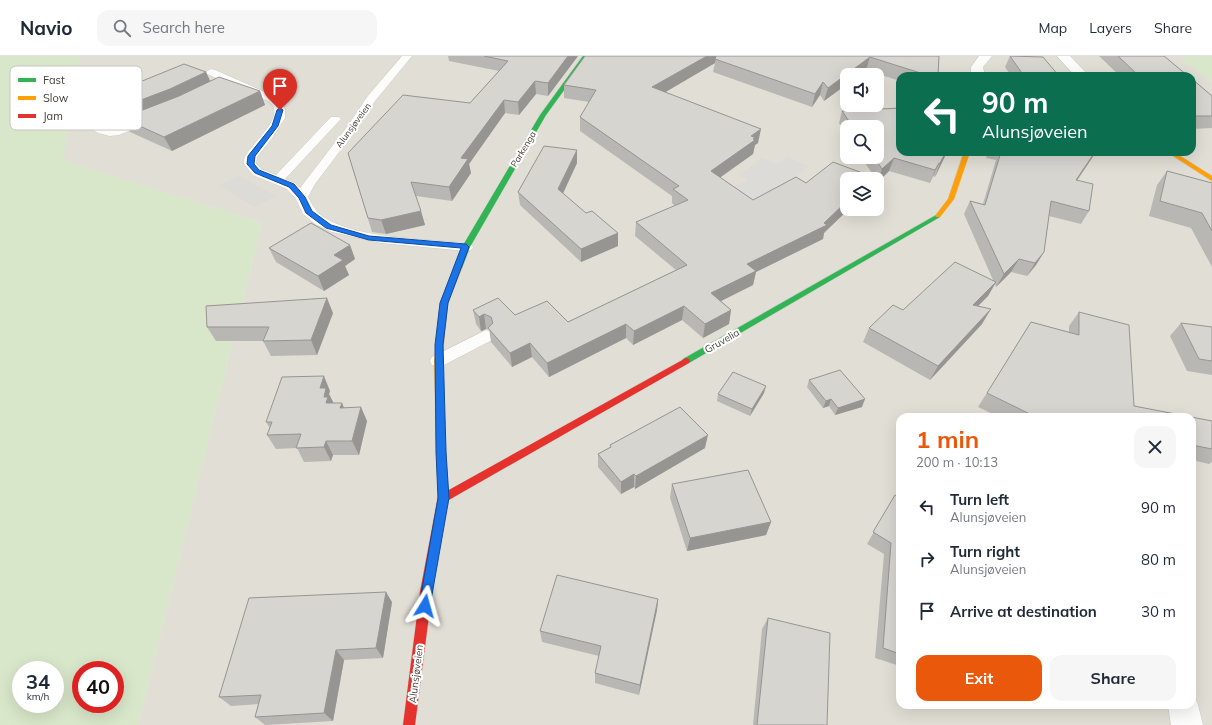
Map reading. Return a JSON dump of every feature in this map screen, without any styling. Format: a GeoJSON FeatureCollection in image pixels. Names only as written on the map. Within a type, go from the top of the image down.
{"type":"FeatureCollection","features":[{"type":"Feature","properties":{"kind":"street","name":"Parkenga"},"geometry":{"type":"LineString","coordinates":[[466,247],[543,115],[586,56]]}},
{"type":"Feature","properties":{"kind":"street"},"geometry":{"type":"LineString","coordinates":[[977,72],[976,67],[986,56]]}},
{"type":"Feature","properties":{"kind":"street"},"geometry":{"type":"LineString","coordinates":[[1063,56],[1078,72]]}},
{"type":"Feature","properties":{"kind":"street","name":"Gruvelia"},"geometry":{"type":"LineString","coordinates":[[443,498],[940,215],[951,199],[966,156]]}},
{"type":"Feature","properties":{"kind":"street"},"geometry":{"type":"LineString","coordinates":[[1176,156],[1212,179]]}},
{"type":"Feature","properties":{"kind":"street","name":"Alunsjøveien"},"geometry":{"type":"LineString","coordinates":[[409,725],[426,592],[443,498],[438,361],[444,303],[466,247]]}},
{"type":"Feature","properties":{"kind":"street"},"geometry":{"type":"LineString","coordinates":[[1184,709],[1187,725]]}},
{"type":"Feature","properties":{"kind":"lane","name":"Alunsjøveien"},"geometry":{"type":"LineString","coordinates":[[302,197],[308,183],[371,99],[407,56]]}},
{"type":"Feature","properties":{"kind":"lane"},"geometry":{"type":"LineString","coordinates":[[211,72],[270,98],[278,104],[280,110],[279,118],[268,136],[251,156],[250,164],[257,172],[291,186],[302,197],[309,212],[329,227],[369,238],[466,247]]}},
{"type":"Feature","properties":{"kind":"lane"},"geometry":{"type":"LineString","coordinates":[[217,88],[231,82]]}},
{"type":"Feature","properties":{"kind":"lane"},"geometry":{"type":"LineString","coordinates":[[142,122],[158,115]]}},
{"type":"Feature","properties":{"kind":"lane"},"geometry":{"type":"LineString","coordinates":[[277,180],[334,119]]}},
{"type":"Feature","properties":{"kind":"lane"},"geometry":{"type":"LineString","coordinates":[[100,130],[115,133],[122,130]]}},
{"type":"Feature","properties":{"kind":"lane"},"geometry":{"type":"LineString","coordinates":[[438,361],[486,336]]}},
{"type":"Feature","properties":{"kind":"shaded area"},"geometry":{"type":"Polygon","coordinates":[[[79,56],[1179,56],[1212,82],[1212,725],[138,725],[262,223],[62,160],[67,130],[142,130],[142,66],[77,66],[79,56]]]}},
{"type":"Feature","properties":{"kind":"shaded area"},"geometry":{"type":"Polygon","coordinates":[[[787,157],[809,166],[775,193],[749,205],[726,189],[749,180],[739,175],[762,158],[778,164],[787,157]]]}},
{"type":"Feature","properties":{"kind":"shaded area"},"geometry":{"type":"Polygon","coordinates":[[[239,176],[277,196],[254,207],[219,185],[239,176]]]}},
{"type":"Feature","properties":{"kind":"green space"},"geometry":{"type":"Polygon","coordinates":[[[0,56],[80,56],[78,66],[10,66],[10,130],[68,130],[63,160],[262,223],[138,725],[0,725],[0,56]]]}},
{"type":"Feature","properties":{"kind":"green space"},"geometry":{"type":"Polygon","coordinates":[[[1179,56],[1212,56],[1212,82],[1179,56]]]}},
{"type":"Feature","properties":{"kind":"building"},"geometry":{"type":"Polygon","coordinates":[[[484,56],[568,56],[548,83],[535,81],[518,102],[504,100],[461,158],[468,159],[449,187],[411,182],[421,211],[381,220],[368,218],[348,153],[403,95],[470,103],[508,61],[484,56]]]}},
{"type":"Feature","properties":{"kind":"building"},"geometry":{"type":"Polygon","coordinates":[[[585,56],[707,56],[652,87],[761,129],[751,136],[756,138],[753,139],[755,140],[711,171],[753,200],[796,177],[806,183],[833,162],[860,172],[840,172],[840,208],[824,223],[827,225],[747,264],[756,271],[711,293],[731,310],[705,324],[684,306],[634,331],[626,324],[547,363],[530,343],[510,353],[488,328],[493,323],[491,317],[484,314],[479,317],[473,310],[498,298],[515,315],[547,301],[568,322],[687,265],[636,222],[688,200],[673,189],[679,186],[580,117],[596,90],[564,85],[585,56]]]}},
{"type":"Feature","properties":{"kind":"building"},"geometry":{"type":"Polygon","coordinates":[[[716,56],[939,56],[938,72],[917,72],[870,57],[855,68],[840,68],[840,79],[828,88],[823,82],[815,94],[715,59],[716,56]]]}},
{"type":"Feature","properties":{"kind":"building"},"geometry":{"type":"Polygon","coordinates":[[[1010,56],[1043,57],[1056,72],[1021,72],[1010,56]]]}},
{"type":"Feature","properties":{"kind":"building"},"geometry":{"type":"Polygon","coordinates":[[[1118,56],[1164,56],[1183,72],[1135,72],[1118,56]]]}},
{"type":"Feature","properties":{"kind":"building"},"geometry":{"type":"Polygon","coordinates":[[[184,64],[206,72],[170,89],[142,100],[142,81],[184,64]]]}},
{"type":"Feature","properties":{"kind":"building"},"geometry":{"type":"Polygon","coordinates":[[[219,77],[260,91],[164,137],[142,127],[142,110],[179,96],[219,77]]]}},
{"type":"Feature","properties":{"kind":"building"},"geometry":{"type":"Polygon","coordinates":[[[1196,82],[1212,96],[1212,116],[1196,116],[1196,82]]]}},
{"type":"Feature","properties":{"kind":"building"},"geometry":{"type":"Polygon","coordinates":[[[896,108],[896,156],[944,156],[935,170],[894,158],[882,169],[879,164],[884,164],[884,120],[848,120],[843,112],[884,112],[884,109],[896,108]]]}},
{"type":"Feature","properties":{"kind":"building"},"geometry":{"type":"Polygon","coordinates":[[[544,146],[577,150],[558,189],[586,213],[592,211],[618,233],[581,249],[518,192],[544,146]]]}},
{"type":"Feature","properties":{"kind":"building"},"geometry":{"type":"Polygon","coordinates":[[[1000,156],[1092,156],[1076,180],[1093,184],[1089,211],[1051,201],[1044,252],[1035,263],[1019,259],[1004,274],[970,201],[985,205],[1000,156]]]}},
{"type":"Feature","properties":{"kind":"building"},"geometry":{"type":"Polygon","coordinates":[[[1167,171],[1212,183],[1212,231],[1202,213],[1160,201],[1167,171]]]}},
{"type":"Feature","properties":{"kind":"building"},"geometry":{"type":"Polygon","coordinates":[[[311,223],[350,245],[334,255],[343,260],[318,276],[269,248],[311,223]]]}},
{"type":"Feature","properties":{"kind":"building"},"geometry":{"type":"Polygon","coordinates":[[[955,262],[996,282],[973,305],[991,309],[938,366],[869,328],[893,305],[903,310],[955,262]]]}},
{"type":"Feature","properties":{"kind":"building"},"geometry":{"type":"Polygon","coordinates":[[[327,298],[311,340],[263,341],[269,327],[207,327],[206,306],[327,298]]]}},
{"type":"Feature","properties":{"kind":"building"},"geometry":{"type":"Polygon","coordinates":[[[1079,312],[1129,325],[1134,406],[1170,413],[1028,413],[987,393],[1031,322],[1079,335],[1079,312]]]}},
{"type":"Feature","properties":{"kind":"building"},"geometry":{"type":"Polygon","coordinates":[[[1181,323],[1212,327],[1212,361],[1199,359],[1181,323]]]}},
{"type":"Feature","properties":{"kind":"building"},"geometry":{"type":"Polygon","coordinates":[[[840,370],[865,399],[838,408],[831,399],[826,401],[809,380],[840,370]]]}},
{"type":"Feature","properties":{"kind":"building"},"geometry":{"type":"Polygon","coordinates":[[[733,372],[766,386],[752,409],[718,394],[733,372]]]}},
{"type":"Feature","properties":{"kind":"building"},"geometry":{"type":"Polygon","coordinates":[[[324,376],[320,388],[326,388],[324,397],[328,397],[326,403],[342,403],[340,408],[361,407],[352,441],[326,441],[324,447],[296,448],[301,434],[267,435],[272,422],[266,422],[282,377],[324,376]]]}},
{"type":"Feature","properties":{"kind":"building"},"geometry":{"type":"Polygon","coordinates":[[[680,407],[708,435],[636,476],[634,474],[621,482],[598,454],[611,447],[610,445],[680,407]]]}},
{"type":"Feature","properties":{"kind":"building"},"geometry":{"type":"Polygon","coordinates":[[[1196,418],[1212,421],[1212,449],[1196,446],[1196,418]]]}},
{"type":"Feature","properties":{"kind":"building"},"geometry":{"type":"Polygon","coordinates":[[[748,470],[771,522],[690,538],[672,484],[748,470]]]}},
{"type":"Feature","properties":{"kind":"building"},"geometry":{"type":"Polygon","coordinates":[[[896,496],[896,653],[883,648],[891,543],[873,532],[896,496]]]}},
{"type":"Feature","properties":{"kind":"building"},"geometry":{"type":"Polygon","coordinates":[[[557,575],[658,599],[640,685],[595,673],[601,646],[540,631],[557,575]]]}},
{"type":"Feature","properties":{"kind":"building"},"geometry":{"type":"Polygon","coordinates":[[[386,592],[376,648],[336,650],[324,713],[255,717],[261,695],[219,697],[249,598],[386,592]]]}},
{"type":"Feature","properties":{"kind":"building"},"geometry":{"type":"Polygon","coordinates":[[[768,618],[830,633],[827,725],[757,725],[768,618]]]}},
{"type":"Feature","properties":{"kind":"traffic: fast"},"geometry":{"type":"LineString","coordinates":[[458,268],[466,247],[543,115],[586,56]]}},
{"type":"Feature","properties":{"kind":"traffic: fast"},"geometry":{"type":"LineString","coordinates":[[686,361],[938,216]]}},
{"type":"Feature","properties":{"kind":"traffic: slow"},"geometry":{"type":"LineString","coordinates":[[938,216],[951,199],[966,156]]}},
{"type":"Feature","properties":{"kind":"traffic: slow"},"geometry":{"type":"LineString","coordinates":[[1176,156],[1212,179]]}},
{"type":"Feature","properties":{"kind":"traffic: slow"},"geometry":{"type":"LineString","coordinates":[[443,494],[438,361],[444,303],[458,268]]}},
{"type":"Feature","properties":{"kind":"traffic: jam"},"geometry":{"type":"LineString","coordinates":[[443,498],[686,361]]}},
{"type":"Feature","properties":{"kind":"traffic: jam"},"geometry":{"type":"LineString","coordinates":[[409,725],[426,592],[443,494]]}},
{"type":"Feature","properties":{"kind":"route"},"geometry":{"type":"LineString","coordinates":[[280,110],[279,118],[275,126],[251,156],[250,164],[257,172],[291,186],[302,197],[309,212],[329,227],[369,238],[466,247],[444,303],[439,345],[438,361],[443,498],[426,592],[425,606]]}}]}
